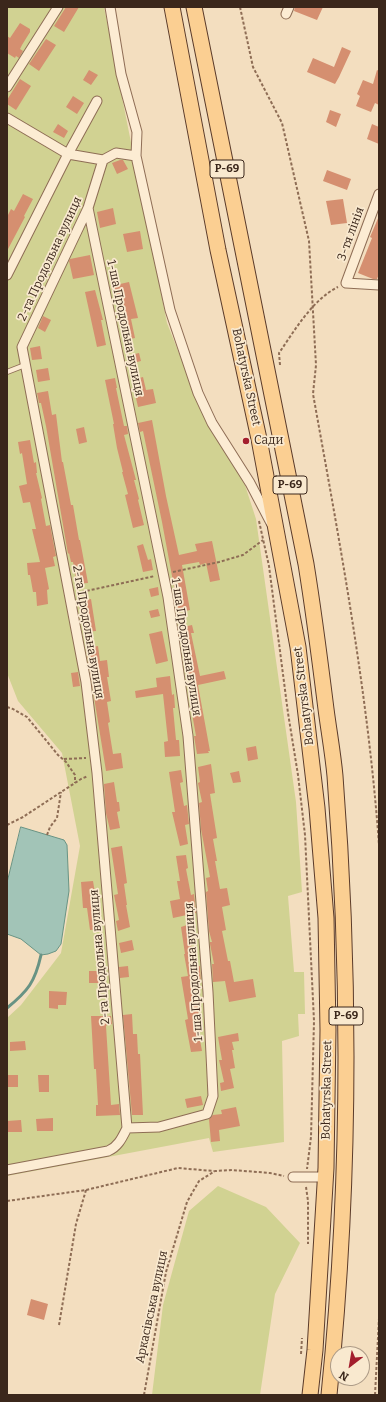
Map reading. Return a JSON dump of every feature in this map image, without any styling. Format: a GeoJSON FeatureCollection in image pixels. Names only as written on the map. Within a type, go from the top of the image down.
{"type":"FeatureCollection","features":[{"type":"Feature","properties":{"kind":"main road","name":"Bohatyrska Street"},"geometry":{"type":"LineString","coordinates":[[172,7],[217,242],[256,422],[279,538],[298,646],[317,808],[326,918],[328,1030],[325,1177],[310,1395]]}},
{"type":"Feature","properties":{"kind":"main road","name":"Bohatyrska Street"},"geometry":{"type":"LineString","coordinates":[[194,7],[306,564],[318,638],[334,774],[344,914],[346,1051],[345,1166],[338,1300],[329,1395]]}},
{"type":"Feature","properties":{"kind":"street"},"geometry":{"type":"LineString","coordinates":[[7,87],[58,7]]}},
{"type":"Feature","properties":{"kind":"street"},"geometry":{"type":"LineString","coordinates":[[110,7],[121,74],[138,132],[136,156],[170,310],[198,393],[212,423],[250,483],[279,538]]}},
{"type":"Feature","properties":{"kind":"street"},"geometry":{"type":"LineString","coordinates":[[7,275],[68,154],[97,101]]}},
{"type":"Feature","properties":{"kind":"street"},"geometry":{"type":"LineString","coordinates":[[7,118],[68,154],[103,160],[116,153],[136,156]]}},
{"type":"Feature","properties":{"kind":"street","name":"2-га Продольна вулиця"},"geometry":{"type":"LineString","coordinates":[[103,160],[88,208],[22,347],[86,682],[97,773],[127,1128]]}},
{"type":"Feature","properties":{"kind":"street","name":"3-тя лінія"},"geometry":{"type":"LineString","coordinates":[[346,283],[379,194]]}},
{"type":"Feature","properties":{"kind":"street","name":"1-ша Продольна вулиця"},"geometry":{"type":"LineString","coordinates":[[88,208],[168,597],[188,736],[208,992],[213,1096],[207,1114],[159,1127],[127,1128]]}},
{"type":"Feature","properties":{"kind":"street"},"geometry":{"type":"LineString","coordinates":[[346,283],[379,285]]}},
{"type":"Feature","properties":{"kind":"street"},"geometry":{"type":"LineString","coordinates":[[7,1170],[108,1151],[114,1148],[122,1139],[127,1128]]}},
{"type":"Feature","properties":{"kind":"street"},"geometry":{"type":"LineString","coordinates":[[293,1177],[325,1177]]}},
{"type":"Feature","properties":{"kind":"lane"},"geometry":{"type":"LineString","coordinates":[[7,372],[25,364]]}},
{"type":"Feature","properties":{"kind":"path"},"geometry":{"type":"LineString","coordinates":[[240,7],[254,67],[282,123],[309,241],[316,365],[313,394],[349,595],[371,749],[379,845]]}},
{"type":"Feature","properties":{"kind":"path"},"geometry":{"type":"LineString","coordinates":[[280,367],[279,353],[313,308],[329,291],[346,283]]}},
{"type":"Feature","properties":{"kind":"path"},"geometry":{"type":"LineString","coordinates":[[258,518],[268,566],[298,774],[304,835],[314,1021],[311,1137],[308,1166],[305,1177],[308,1201],[308,1248]]}},
{"type":"Feature","properties":{"kind":"path"},"geometry":{"type":"LineString","coordinates":[[7,707],[27,717],[75,775],[75,783]]}},
{"type":"Feature","properties":{"kind":"path"},"geometry":{"type":"LineString","coordinates":[[63,759],[95,757]]}},
{"type":"Feature","properties":{"kind":"path"},"geometry":{"type":"LineString","coordinates":[[7,825],[23,817],[75,783],[97,773]]}},
{"type":"Feature","properties":{"kind":"path"},"geometry":{"type":"LineString","coordinates":[[47,835],[50,827],[57,818],[62,792]]}},
{"type":"Feature","properties":{"kind":"path"},"geometry":{"type":"LineString","coordinates":[[7,1200],[86,1190],[178,1168],[215,1171],[232,1170],[262,1172],[293,1177]]}},
{"type":"Feature","properties":{"kind":"path","name":"Аркасівська вулиця"},"geometry":{"type":"LineString","coordinates":[[144,1395],[166,1272],[186,1202],[199,1181],[215,1171]]}},
{"type":"Feature","properties":{"kind":"path"},"geometry":{"type":"LineString","coordinates":[[59,1325],[76,1224],[86,1190]]}},
{"type":"Feature","properties":{"kind":"path"},"geometry":{"type":"LineString","coordinates":[[375,1395],[379,1318]]}},
{"type":"Feature","properties":{"kind":"path"},"geometry":{"type":"LineString","coordinates":[[301,1356],[302,1334]]}},
{"type":"Feature","properties":{"kind":"green space"},"geometry":{"type":"Polygon","coordinates":[[[7,7],[104,7],[167,323],[190,381],[217,438],[245,485],[256,519],[296,802],[302,892],[288,896],[294,972],[304,972],[305,1014],[298,1014],[299,1036],[282,1041],[284,1142],[213,1152],[209,1138],[7,1176],[7,1018],[21,1005],[61,953],[80,846],[62,753],[18,701],[7,673],[7,7]]]}},
{"type":"Feature","properties":{"kind":"green space"},"geometry":{"type":"Polygon","coordinates":[[[218,1186],[266,1207],[300,1243],[275,1294],[260,1395],[152,1395],[163,1305],[189,1211],[218,1186]]]}},
{"type":"Feature","properties":{"kind":"shaded area"},"geometry":{"type":"Polygon","coordinates":[[[21,827],[64,840],[67,845],[69,891],[61,944],[56,951],[48,954],[41,955],[21,939],[7,934],[7,883],[21,827]]]}},
{"type":"Feature","properties":{"kind":"building"},"geometry":{"type":"Polygon","coordinates":[[[66,7],[79,7],[64,32],[54,26],[66,7]]]}},
{"type":"Feature","properties":{"kind":"building"},"geometry":{"type":"Polygon","coordinates":[[[295,7],[323,7],[317,20],[294,11],[295,7]]]}},
{"type":"Feature","properties":{"kind":"building"},"geometry":{"type":"Polygon","coordinates":[[[20,23],[30,29],[30,32],[20,49],[23,51],[19,58],[16,56],[15,58],[7,53],[7,36],[10,38],[20,23]]]}},
{"type":"Feature","properties":{"kind":"building"},"geometry":{"type":"Polygon","coordinates":[[[46,39],[56,45],[39,71],[29,64],[46,39]]]}},
{"type":"Feature","properties":{"kind":"building"},"geometry":{"type":"Polygon","coordinates":[[[342,47],[351,51],[335,84],[307,72],[313,58],[334,67],[342,47]]]}},
{"type":"Feature","properties":{"kind":"building"},"geometry":{"type":"Polygon","coordinates":[[[89,70],[98,75],[91,85],[83,80],[89,70]]]}},
{"type":"Feature","properties":{"kind":"building"},"geometry":{"type":"Polygon","coordinates":[[[377,70],[379,71],[379,105],[375,103],[371,112],[356,106],[360,96],[357,94],[363,80],[373,84],[377,70]]]}},
{"type":"Feature","properties":{"kind":"building"},"geometry":{"type":"Polygon","coordinates":[[[20,79],[31,86],[16,110],[7,104],[7,100],[20,79]]]}},
{"type":"Feature","properties":{"kind":"building"},"geometry":{"type":"Polygon","coordinates":[[[73,96],[84,103],[77,114],[66,107],[73,96]]]}},
{"type":"Feature","properties":{"kind":"building"},"geometry":{"type":"Polygon","coordinates":[[[330,110],[341,114],[336,127],[326,122],[330,110]]]}},
{"type":"Feature","properties":{"kind":"building"},"geometry":{"type":"Polygon","coordinates":[[[58,124],[68,131],[64,138],[53,132],[58,124]]]}},
{"type":"Feature","properties":{"kind":"building"},"geometry":{"type":"Polygon","coordinates":[[[372,124],[379,127],[379,144],[367,139],[372,124]]]}},
{"type":"Feature","properties":{"kind":"building"},"geometry":{"type":"Polygon","coordinates":[[[123,160],[128,169],[117,174],[112,163],[123,160]]]}},
{"type":"Feature","properties":{"kind":"building"},"geometry":{"type":"Polygon","coordinates":[[[327,170],[351,179],[347,190],[323,181],[327,170]]]}},
{"type":"Feature","properties":{"kind":"building"},"geometry":{"type":"Polygon","coordinates":[[[23,194],[33,199],[7,251],[7,217],[11,209],[14,211],[23,194]]]}},
{"type":"Feature","properties":{"kind":"building"},"geometry":{"type":"Polygon","coordinates":[[[343,199],[347,223],[331,225],[326,201],[343,199]]]}},
{"type":"Feature","properties":{"kind":"building"},"geometry":{"type":"Polygon","coordinates":[[[113,208],[116,224],[100,228],[97,212],[113,208]]]}},
{"type":"Feature","properties":{"kind":"building"},"geometry":{"type":"Polygon","coordinates":[[[379,216],[379,274],[377,279],[373,279],[358,273],[379,216]]]}},
{"type":"Feature","properties":{"kind":"building"},"geometry":{"type":"Polygon","coordinates":[[[140,231],[143,249],[127,252],[123,234],[140,231]]]}},
{"type":"Feature","properties":{"kind":"building"},"geometry":{"type":"Polygon","coordinates":[[[90,255],[94,275],[73,279],[69,261],[70,259],[90,255]]]}},
{"type":"Feature","properties":{"kind":"building"},"geometry":{"type":"Polygon","coordinates":[[[129,282],[138,318],[131,319],[135,338],[125,340],[116,300],[111,286],[129,282]]]}},
{"type":"Feature","properties":{"kind":"building"},"geometry":{"type":"Polygon","coordinates":[[[95,290],[103,320],[101,320],[106,345],[97,347],[85,292],[95,290]]]}},
{"type":"Feature","properties":{"kind":"building"},"geometry":{"type":"Polygon","coordinates":[[[43,316],[51,320],[45,332],[38,328],[43,316]]]}},
{"type":"Feature","properties":{"kind":"building"},"geometry":{"type":"Polygon","coordinates":[[[40,346],[42,359],[32,360],[30,348],[40,346]]]}},
{"type":"Feature","properties":{"kind":"building"},"geometry":{"type":"Polygon","coordinates":[[[139,353],[141,361],[129,364],[127,356],[139,353]]]}},
{"type":"Feature","properties":{"kind":"building"},"geometry":{"type":"Polygon","coordinates":[[[48,368],[50,380],[38,382],[36,370],[48,368]]]}},
{"type":"Feature","properties":{"kind":"building"},"geometry":{"type":"Polygon","coordinates":[[[143,377],[146,390],[153,389],[156,403],[138,407],[132,380],[143,377]]]}},
{"type":"Feature","properties":{"kind":"building"},"geometry":{"type":"Polygon","coordinates":[[[115,378],[124,426],[127,426],[128,434],[124,435],[136,480],[134,480],[144,525],[133,528],[125,495],[128,494],[117,448],[114,424],[105,380],[115,378]]]}},
{"type":"Feature","properties":{"kind":"building"},"geometry":{"type":"Polygon","coordinates":[[[48,391],[52,415],[56,414],[62,462],[71,505],[73,505],[88,583],[77,584],[73,562],[71,562],[69,553],[68,554],[46,426],[41,403],[39,403],[37,393],[48,391]]]}},
{"type":"Feature","properties":{"kind":"building"},"geometry":{"type":"Polygon","coordinates":[[[152,420],[179,555],[197,551],[195,544],[212,541],[220,580],[210,582],[206,563],[200,565],[199,562],[182,565],[190,610],[177,613],[175,603],[177,603],[162,522],[143,431],[140,432],[138,423],[152,420]]]}},
{"type":"Feature","properties":{"kind":"building"},"geometry":{"type":"Polygon","coordinates":[[[84,427],[87,442],[79,444],[76,429],[84,427]]]}},
{"type":"Feature","properties":{"kind":"building"},"geometry":{"type":"Polygon","coordinates":[[[30,440],[34,463],[36,462],[36,473],[42,498],[46,526],[50,525],[56,556],[53,557],[55,566],[45,568],[49,589],[47,590],[48,604],[37,606],[36,592],[33,592],[30,575],[28,575],[27,563],[40,562],[32,529],[36,529],[30,502],[23,503],[19,486],[27,484],[22,453],[20,454],[18,442],[30,440]]]}},
{"type":"Feature","properties":{"kind":"building"},"geometry":{"type":"Polygon","coordinates":[[[143,544],[148,560],[151,559],[153,570],[143,572],[137,546],[143,544]]]}},
{"type":"Feature","properties":{"kind":"building"},"geometry":{"type":"Polygon","coordinates":[[[158,587],[159,595],[151,597],[149,589],[158,587]]]}},
{"type":"Feature","properties":{"kind":"building"},"geometry":{"type":"Polygon","coordinates":[[[91,599],[96,631],[85,632],[78,601],[91,599]]]}},
{"type":"Feature","properties":{"kind":"building"},"geometry":{"type":"Polygon","coordinates":[[[158,609],[160,616],[151,618],[149,611],[158,609]]]}},
{"type":"Feature","properties":{"kind":"building"},"geometry":{"type":"Polygon","coordinates":[[[192,625],[194,633],[191,633],[200,676],[224,671],[226,679],[198,685],[210,751],[208,751],[209,753],[197,754],[194,736],[196,736],[188,691],[191,691],[186,668],[188,667],[179,628],[192,625]]]}},
{"type":"Feature","properties":{"kind":"building"},"geometry":{"type":"Polygon","coordinates":[[[162,631],[168,661],[156,664],[149,634],[162,631]]]}},
{"type":"Feature","properties":{"kind":"building"},"geometry":{"type":"Polygon","coordinates":[[[98,646],[100,661],[107,660],[109,677],[107,677],[111,701],[107,702],[110,722],[108,723],[113,754],[121,753],[123,768],[106,771],[86,648],[98,646]]]}},
{"type":"Feature","properties":{"kind":"building"},"geometry":{"type":"Polygon","coordinates":[[[78,672],[80,686],[73,687],[71,673],[78,672]]]}},
{"type":"Feature","properties":{"kind":"building"},"geometry":{"type":"Polygon","coordinates":[[[170,676],[172,695],[174,694],[175,708],[173,708],[176,740],[179,740],[180,756],[165,757],[164,742],[168,741],[163,694],[136,698],[135,691],[157,687],[156,678],[170,676]]]}},
{"type":"Feature","properties":{"kind":"building"},"geometry":{"type":"Polygon","coordinates":[[[256,746],[258,759],[248,761],[246,748],[256,746]]]}},
{"type":"Feature","properties":{"kind":"building"},"geometry":{"type":"Polygon","coordinates":[[[211,764],[215,793],[210,794],[217,838],[213,839],[217,861],[215,861],[220,889],[227,888],[230,905],[222,907],[226,930],[222,931],[234,982],[253,979],[256,997],[229,1002],[225,981],[213,982],[212,964],[214,964],[210,944],[210,942],[212,942],[209,931],[206,892],[208,891],[206,878],[210,877],[201,829],[199,803],[202,802],[198,783],[200,782],[198,767],[211,764]]]}},
{"type":"Feature","properties":{"kind":"building"},"geometry":{"type":"Polygon","coordinates":[[[181,770],[183,782],[180,783],[184,806],[187,805],[189,824],[185,825],[188,844],[180,846],[172,812],[175,812],[169,772],[181,770]]]}},
{"type":"Feature","properties":{"kind":"building"},"geometry":{"type":"Polygon","coordinates":[[[239,771],[241,782],[233,783],[230,773],[239,771]]]}},
{"type":"Feature","properties":{"kind":"building"},"geometry":{"type":"Polygon","coordinates":[[[114,782],[117,802],[119,802],[120,811],[117,812],[120,828],[110,830],[106,813],[104,784],[114,782]]]}},
{"type":"Feature","properties":{"kind":"building"},"geometry":{"type":"Polygon","coordinates":[[[122,846],[127,883],[124,884],[126,905],[130,927],[118,931],[116,921],[119,920],[114,895],[118,894],[111,848],[122,846]]]}},
{"type":"Feature","properties":{"kind":"building"},"geometry":{"type":"Polygon","coordinates":[[[186,855],[188,868],[186,869],[191,895],[194,894],[196,913],[173,918],[170,901],[180,899],[177,881],[180,881],[176,856],[186,855]]]}},
{"type":"Feature","properties":{"kind":"building"},"geometry":{"type":"Polygon","coordinates":[[[93,881],[101,929],[90,930],[87,908],[83,908],[81,882],[93,881]]]}},
{"type":"Feature","properties":{"kind":"building"},"geometry":{"type":"Polygon","coordinates":[[[187,925],[188,931],[193,930],[194,939],[190,940],[196,967],[200,966],[201,983],[194,984],[202,1029],[198,1029],[202,1051],[191,1052],[185,1020],[188,1019],[181,977],[188,976],[181,927],[187,925]]]}},
{"type":"Feature","properties":{"kind":"building"},"geometry":{"type":"Polygon","coordinates":[[[132,940],[134,950],[121,953],[119,943],[132,940]]]}},
{"type":"Feature","properties":{"kind":"building"},"geometry":{"type":"Polygon","coordinates":[[[128,966],[129,977],[120,978],[119,967],[128,966]]]}},
{"type":"Feature","properties":{"kind":"building"},"geometry":{"type":"Polygon","coordinates":[[[89,971],[104,971],[103,983],[89,983],[89,971]]]}},
{"type":"Feature","properties":{"kind":"building"},"geometry":{"type":"Polygon","coordinates":[[[49,991],[67,992],[66,1005],[58,1005],[58,1009],[49,1008],[49,991]]]}},
{"type":"Feature","properties":{"kind":"building"},"geometry":{"type":"Polygon","coordinates":[[[132,1014],[133,1034],[137,1034],[138,1054],[140,1054],[143,1115],[132,1115],[123,1015],[132,1014]]]}},
{"type":"Feature","properties":{"kind":"building"},"geometry":{"type":"Polygon","coordinates":[[[91,1016],[111,1016],[112,1024],[106,1026],[111,1105],[119,1104],[120,1115],[96,1116],[96,1105],[98,1105],[91,1016]]]}},
{"type":"Feature","properties":{"kind":"building"},"geometry":{"type":"Polygon","coordinates":[[[238,1033],[239,1041],[232,1042],[235,1068],[230,1069],[234,1088],[221,1091],[220,1083],[224,1082],[219,1060],[222,1060],[218,1037],[238,1033]]]}},
{"type":"Feature","properties":{"kind":"building"},"geometry":{"type":"Polygon","coordinates":[[[25,1041],[26,1050],[10,1051],[10,1042],[25,1041]]]}},
{"type":"Feature","properties":{"kind":"building"},"geometry":{"type":"Polygon","coordinates":[[[7,1075],[18,1075],[18,1087],[7,1087],[7,1075]]]}},
{"type":"Feature","properties":{"kind":"building"},"geometry":{"type":"Polygon","coordinates":[[[38,1075],[49,1075],[49,1092],[39,1092],[38,1075]]]}},
{"type":"Feature","properties":{"kind":"building"},"geometry":{"type":"Polygon","coordinates":[[[201,1096],[203,1105],[187,1108],[185,1099],[201,1096]]]}},
{"type":"Feature","properties":{"kind":"building"},"geometry":{"type":"Polygon","coordinates":[[[236,1107],[240,1126],[219,1130],[220,1141],[211,1142],[209,1119],[213,1115],[222,1114],[221,1110],[236,1107]]]}},
{"type":"Feature","properties":{"kind":"building"},"geometry":{"type":"Polygon","coordinates":[[[53,1118],[53,1131],[37,1131],[36,1119],[53,1118]]]}},
{"type":"Feature","properties":{"kind":"building"},"geometry":{"type":"Polygon","coordinates":[[[21,1120],[22,1132],[7,1132],[7,1121],[21,1120]]]}},
{"type":"Feature","properties":{"kind":"building"},"geometry":{"type":"Polygon","coordinates":[[[31,1299],[48,1304],[44,1320],[27,1315],[31,1299]]]}},
{"type":"Feature","properties":{"kind":"waterway"},"geometry":{"type":"LineString","coordinates":[[7,1008],[30,985],[39,964],[41,955]]}},
{"type":"Feature","properties":{"kind":"place","name":"Сади"},"geometry":{"type":"Point","coordinates":[246,441]}}]}
